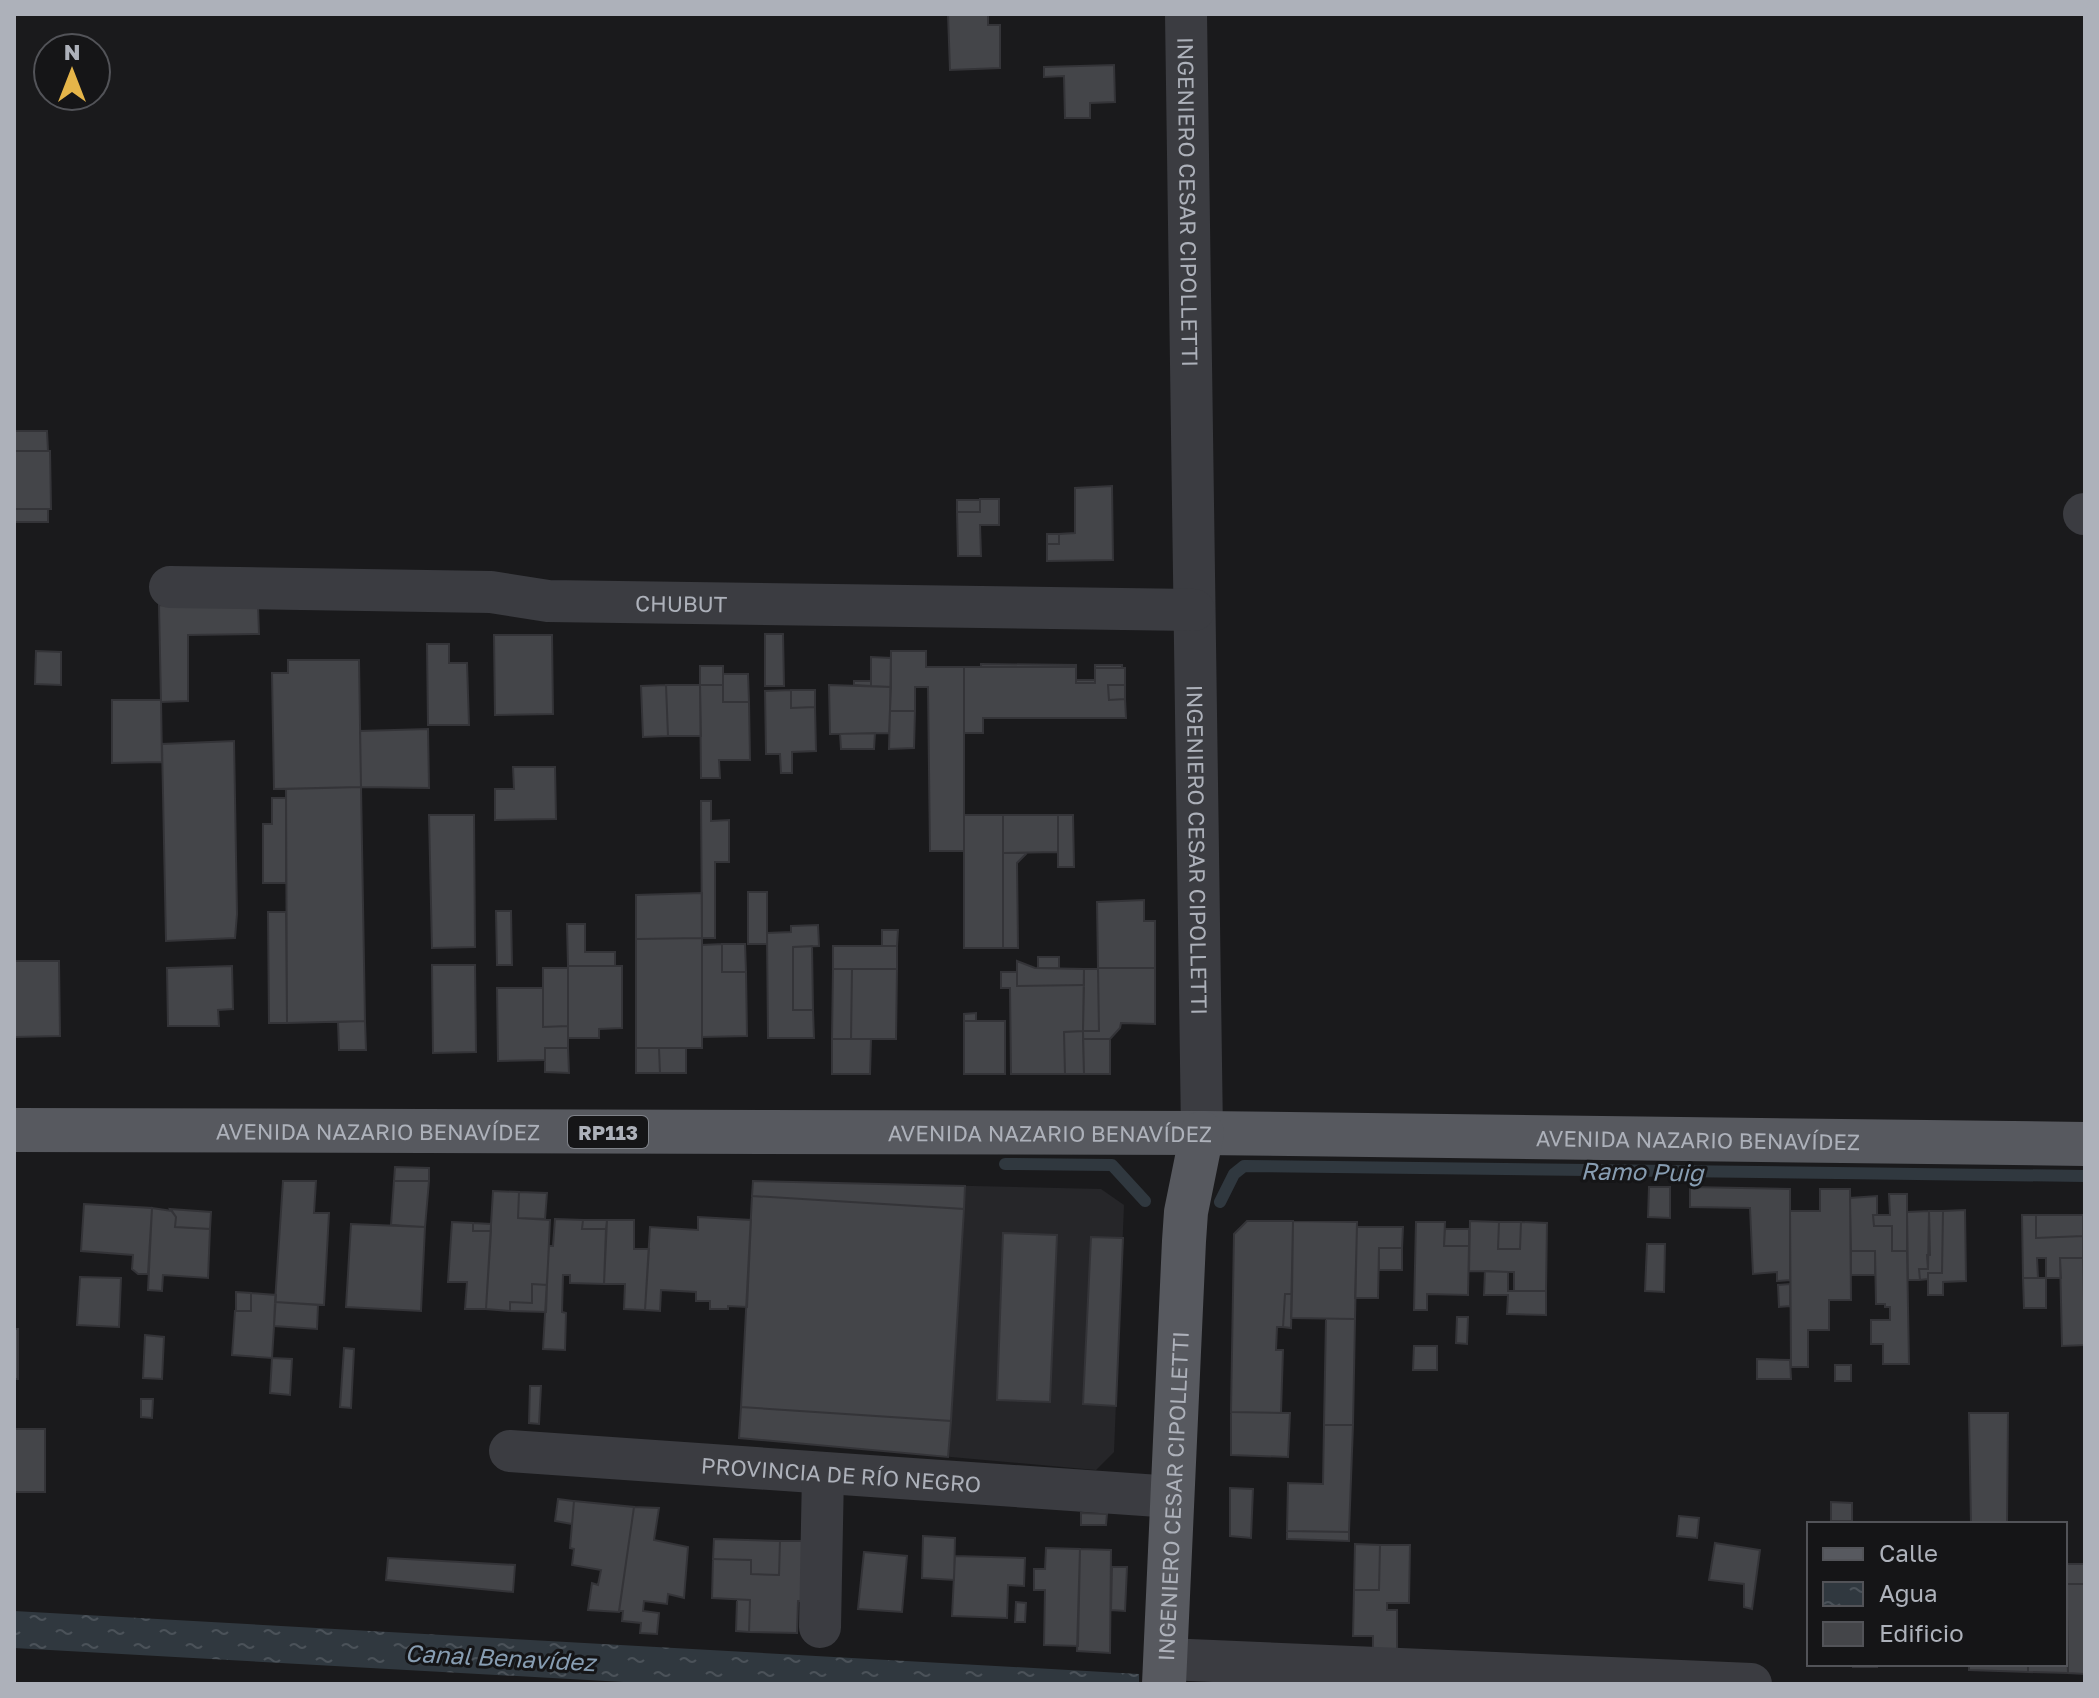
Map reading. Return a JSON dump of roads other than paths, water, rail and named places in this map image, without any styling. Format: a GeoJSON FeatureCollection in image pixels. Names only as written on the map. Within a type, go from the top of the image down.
{"type":"FeatureCollection","features":[{"type":"Feature","properties":{"kind":"main road","name":"AVENIDA NAZARIO BENAVÍDEZ"},"geometry":{"type":"LineString","coordinates":[[14,1130],[1202,1133],[2085,1144]]}},
{"type":"Feature","properties":{"kind":"main road","name":"INGENIERO CESAR CIPOLLETTI"},"geometry":{"type":"LineString","coordinates":[[1165,1672],[1186,1212],[1202,1133]]}},
{"type":"Feature","properties":{"kind":"street","name":"INGENIERO CESAR CIPOLLETTI"},"geometry":{"type":"LineString","coordinates":[[1186,14],[1202,1133]]}},
{"type":"Feature","properties":{"kind":"street","name":"CHUBUT"},"geometry":{"type":"LineString","coordinates":[[170,587],[491,592],[548,601],[1194,610]]}},
{"type":"Feature","properties":{"kind":"street","name":"PROVINCIA DE RÍO NEGRO"},"geometry":{"type":"LineString","coordinates":[[510,1451],[1173,1497]]}},
{"type":"Feature","properties":{"kind":"street"},"geometry":{"type":"LineString","coordinates":[[820,1627],[823,1473]]}},
{"type":"Feature","properties":{"kind":"street"},"geometry":{"type":"LineString","coordinates":[[1165,1672],[1751,1684]]}},
{"type":"Feature","properties":{"kind":"water","name":"Canal Benavídez"},"geometry":{"type":"Polygon","coordinates":[[[14,1611],[1139,1674],[1139,1684],[659,1684],[14,1648],[14,1611]]]}},
{"type":"Feature","properties":{"kind":"waterway","name":"Ramo Puig"},"geometry":{"type":"LineString","coordinates":[[1005,1164],[1112,1165],[1145,1201]]}},
{"type":"Feature","properties":{"kind":"waterway","name":"Ramo Puig"},"geometry":{"type":"LineString","coordinates":[[1220,1202],[1234,1174],[1244,1166],[2085,1176]]}}]}
